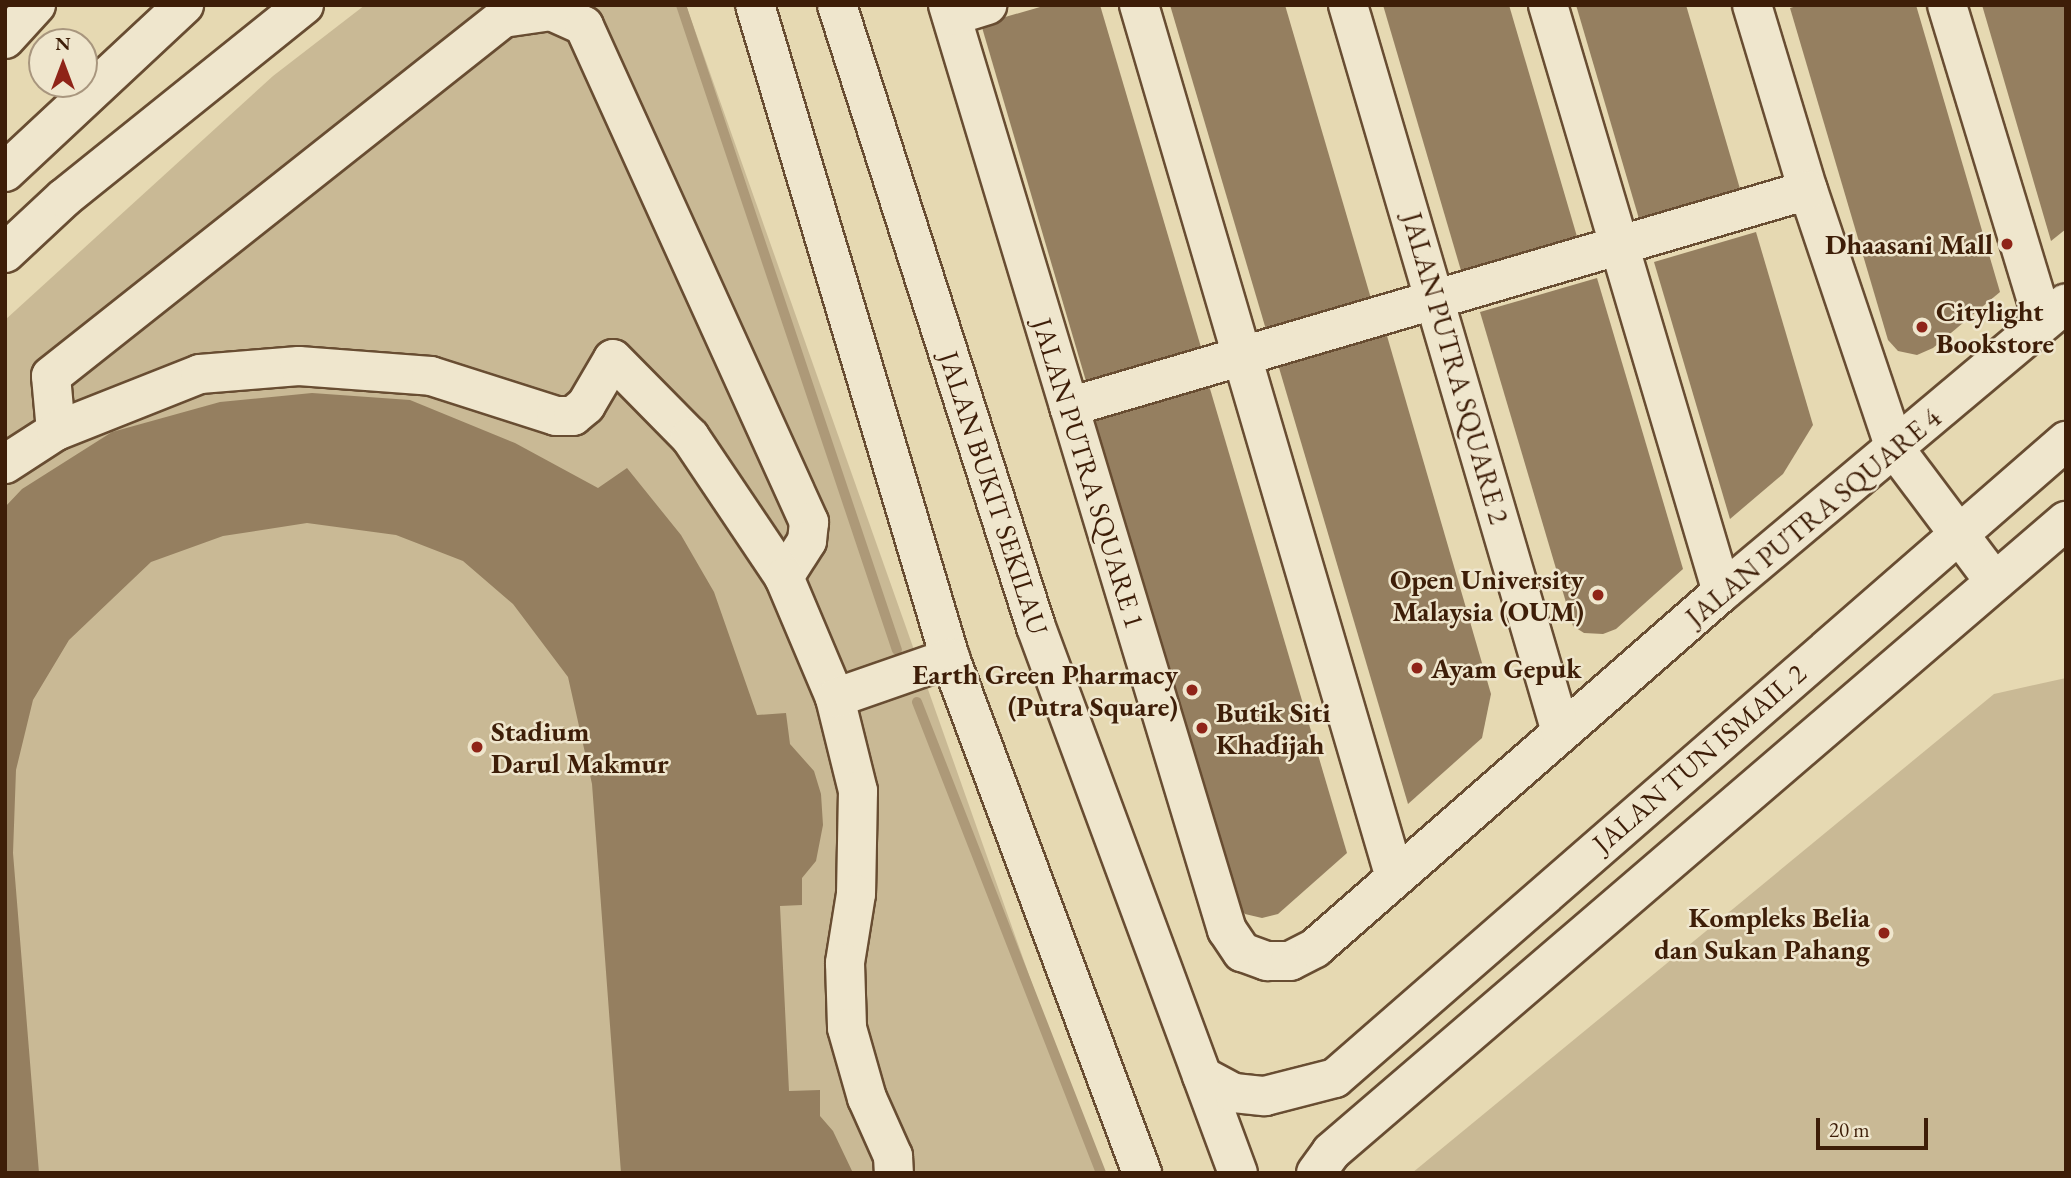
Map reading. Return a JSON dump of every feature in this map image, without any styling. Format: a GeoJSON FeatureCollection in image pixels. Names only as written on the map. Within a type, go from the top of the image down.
{"type":"FeatureCollection","features":[{"type":"Feature","properties":{"kind":"street"},"geometry":{"type":"LineString","coordinates":[[5,39],[36,5]]}},
{"type":"Feature","properties":{"kind":"street"},"geometry":{"type":"LineString","coordinates":[[5,172],[184,5]]}},
{"type":"Feature","properties":{"kind":"street"},"geometry":{"type":"LineString","coordinates":[[5,253],[64,198],[304,5]]}},
{"type":"Feature","properties":{"kind":"street"},"geometry":{"type":"LineString","coordinates":[[755,5],[950,658],[1142,1173]]}},
{"type":"Feature","properties":{"kind":"street","name":"JALAN BUKIT SEKILAU"},"geometry":{"type":"LineString","coordinates":[[837,5],[1036,627],[1238,1173]]}},
{"type":"Feature","properties":{"kind":"street"},"geometry":{"type":"LineString","coordinates":[[950,11],[987,5]]}},
{"type":"Feature","properties":{"kind":"street"},"geometry":{"type":"LineString","coordinates":[[1139,5],[1394,874]]}},
{"type":"Feature","properties":{"kind":"street","name":"JALAN PUTRA SQUARE 2"},"geometry":{"type":"LineString","coordinates":[[1348,5],[1437,300],[1560,732]]}},
{"type":"Feature","properties":{"kind":"street"},"geometry":{"type":"LineString","coordinates":[[1548,5],[1722,592]]}},
{"type":"Feature","properties":{"kind":"street"},"geometry":{"type":"LineString","coordinates":[[1752,5],[1808,190],[1895,449],[1925,494],[1960,530],[1996,582]]}},
{"type":"Feature","properties":{"kind":"street"},"geometry":{"type":"LineString","coordinates":[[1947,5],[2054,312]]}},
{"type":"Feature","properties":{"kind":"street"},"geometry":{"type":"LineString","coordinates":[[56,431],[51,376],[503,18],[551,11],[584,26],[809,522],[807,541],[784,577]]}},
{"type":"Feature","properties":{"kind":"street","name":"JALAN PUTRA SQUARE 1"},"geometry":{"type":"LineString","coordinates":[[950,11],[1227,930],[1242,951],[1267,961],[1290,961],[1315,948],[1394,874],[1560,732]]}},
{"type":"Feature","properties":{"kind":"street"},"geometry":{"type":"LineString","coordinates":[[1069,407],[1437,300],[1620,243],[1808,190]]}},
{"type":"Feature","properties":{"kind":"street","name":"JALAN PUTRA SQUARE 4"},"geometry":{"type":"LineString","coordinates":[[1560,732],[2054,312]]}},
{"type":"Feature","properties":{"kind":"street"},"geometry":{"type":"LineString","coordinates":[[5,464],[56,431],[200,374],[299,366],[431,376],[556,416],[573,416],[586,405],[613,359],[690,437],[784,577],[835,698],[858,791],[856,894],[845,963],[847,1028],[867,1098],[893,1156],[894,1173]]}},
{"type":"Feature","properties":{"kind":"street","name":"JALAN TUN ISMAIL 2"},"geometry":{"type":"LineString","coordinates":[[1202,1076],[1234,1093],[1265,1096],[1335,1078],[1960,530],[2066,441]]}},
{"type":"Feature","properties":{"kind":"street","name":"JALAN TUN ISMAIL 2"},"geometry":{"type":"LineString","coordinates":[[1323,1162],[2066,521]]}},
{"type":"Feature","properties":{"kind":"street"},"geometry":{"type":"LineString","coordinates":[[835,698],[950,658]]}},
{"type":"Feature","properties":{"kind":"shaded area","name":"Stadium Darul Makmur"},"geometry":{"type":"Polygon","coordinates":[[[365,5],[686,5],[1099,1173],[5,1173],[5,320],[273,76],[365,5]]]}},
{"type":"Feature","properties":{"kind":"shaded area","name":"Kompleks Belia dan Sukan Pahang"},"geometry":{"type":"Polygon","coordinates":[[[2066,678],[2066,1173],[1412,1173],[1994,694],[2066,678]]]}},
{"type":"Feature","properties":{"kind":"building"},"geometry":{"type":"Polygon","coordinates":[[[1047,5],[1100,5],[1203,354],[1088,388],[981,24],[1047,5]]]}},
{"type":"Feature","properties":{"kind":"building"},"geometry":{"type":"Polygon","coordinates":[[[1170,5],[1285,5],[1372,302],[1267,333],[1170,5]]]}},
{"type":"Feature","properties":{"kind":"building"},"geometry":{"type":"Polygon","coordinates":[[[1383,5],[1509,5],[1578,240],[1462,274],[1383,5]]]}},
{"type":"Feature","properties":{"kind":"building"},"geometry":{"type":"Polygon","coordinates":[[[1576,5],[1686,5],[1743,199],[1642,229],[1576,5]]]}},
{"type":"Feature","properties":{"kind":"building"},"geometry":{"type":"Polygon","coordinates":[[[1800,5],[1916,5],[2000,292],[1933,348],[1917,355],[1898,351],[1888,340],[1790,8],[1800,5]]]}},
{"type":"Feature","properties":{"kind":"building"},"geometry":{"type":"Polygon","coordinates":[[[1982,5],[2066,5],[2066,229],[2051,241],[1982,5]]]}},
{"type":"Feature","properties":{"kind":"building"},"geometry":{"type":"Polygon","coordinates":[[[1756,232],[1813,425],[1783,474],[1730,519],[1654,262],[1756,232]]]}},
{"type":"Feature","properties":{"kind":"building"},"geometry":{"type":"Polygon","coordinates":[[[1597,278],[1683,569],[1616,629],[1603,634],[1584,633],[1573,626],[1480,312],[1597,278]]]}},
{"type":"Feature","properties":{"kind":"building"},"geometry":{"type":"Polygon","coordinates":[[[1385,329],[1491,694],[1482,738],[1408,804],[1277,361],[1385,329]]]}},
{"type":"Feature","properties":{"kind":"building"},"geometry":{"type":"Polygon","coordinates":[[[1208,382],[1347,853],[1278,914],[1262,918],[1245,914],[1235,903],[1093,416],[1208,382]]]}},
{"type":"Feature","properties":{"kind":"building"},"geometry":{"type":"Polygon","coordinates":[[[312,393],[410,400],[515,443],[598,488],[627,468],[681,535],[714,592],[757,715],[786,713],[790,744],[814,771],[821,794],[823,825],[816,861],[802,878],[802,905],[780,906],[789,1091],[820,1090],[820,1116],[833,1131],[853,1173],[621,1173],[592,784],[568,677],[513,604],[463,561],[396,535],[307,523],[223,536],[151,562],[69,640],[33,700],[16,770],[13,853],[39,1173],[5,1173],[5,507],[22,489],[112,432],[220,402],[312,393]]]}},
{"type":"Feature","properties":{"kind":"waterway"},"geometry":{"type":"LineString","coordinates":[[681,5],[897,650]]}},
{"type":"Feature","properties":{"kind":"waterway"},"geometry":{"type":"LineString","coordinates":[[917,702],[1101,1173]]}},
{"type":"Feature","properties":{"kind":"place","name":"Dhaasani Mall"},"geometry":{"type":"Point","coordinates":[2007,244]}},
{"type":"Feature","properties":{"kind":"place","name":"Citylight Bookstore"},"geometry":{"type":"Point","coordinates":[1922,327]}},
{"type":"Feature","properties":{"kind":"place","name":"Open University Malaysia (OUM)"},"geometry":{"type":"Point","coordinates":[1598,595]}},
{"type":"Feature","properties":{"kind":"place","name":"Ayam Gepuk"},"geometry":{"type":"Point","coordinates":[1417,668]}},
{"type":"Feature","properties":{"kind":"place","name":"Earth Green Pharmacy (Putra Square)"},"geometry":{"type":"Point","coordinates":[1192,690]}},
{"type":"Feature","properties":{"kind":"place","name":"Butik Siti Khadijah"},"geometry":{"type":"Point","coordinates":[1202,728]}},
{"type":"Feature","properties":{"kind":"place","name":"Stadium Darul Makmur"},"geometry":{"type":"Point","coordinates":[477,747]}},
{"type":"Feature","properties":{"kind":"place","name":"Kompleks Belia dan Sukan Pahang"},"geometry":{"type":"Point","coordinates":[1884,933]}}]}
